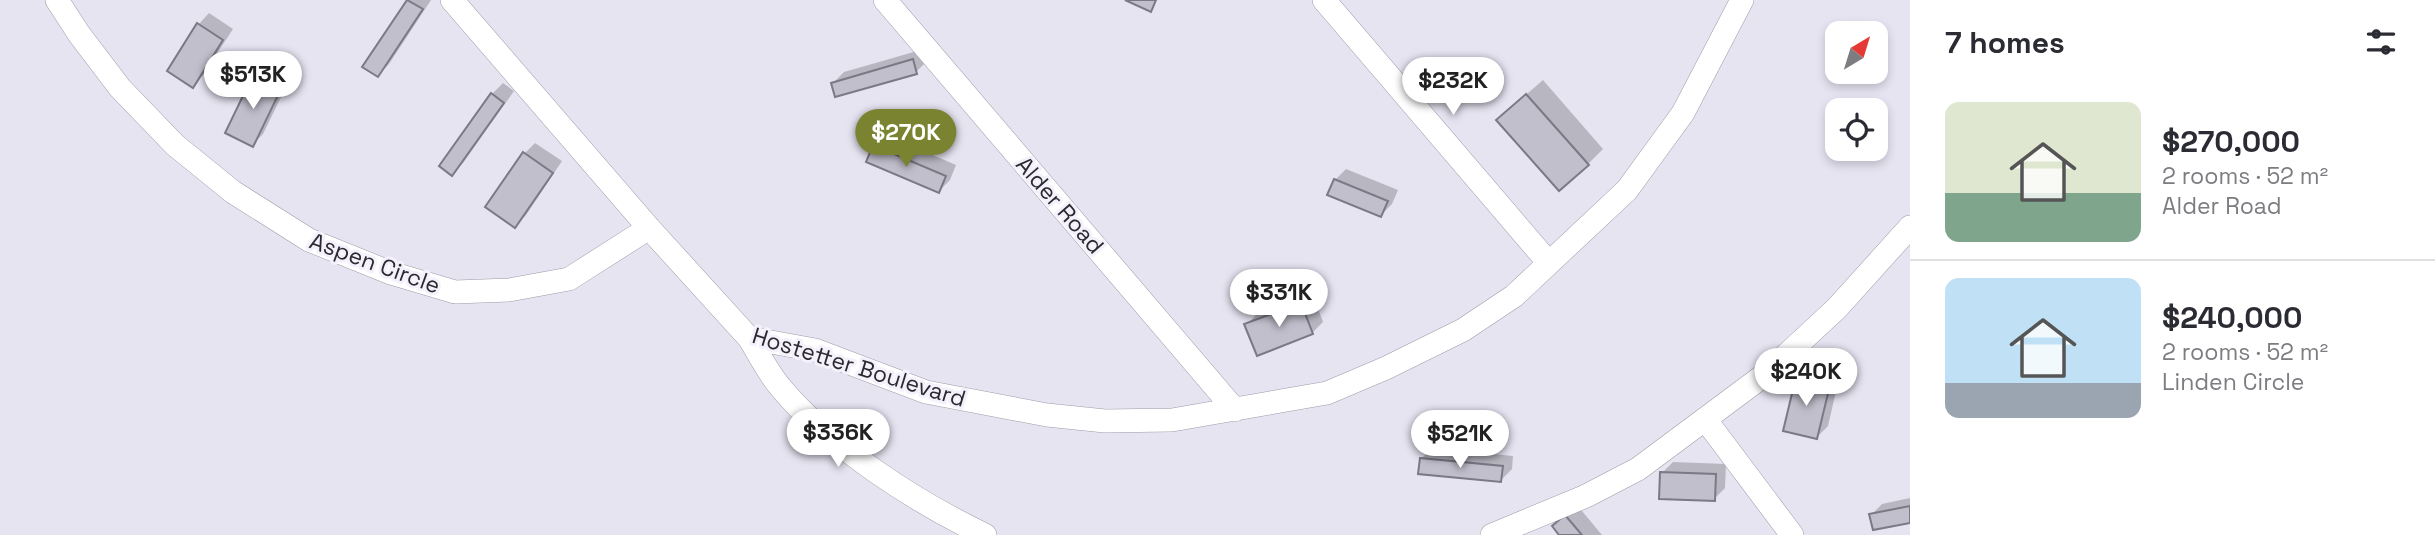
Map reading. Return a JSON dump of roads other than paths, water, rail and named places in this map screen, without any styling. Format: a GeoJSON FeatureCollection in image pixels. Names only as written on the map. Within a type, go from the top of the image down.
{"type":"FeatureCollection","features":[{"type":"Feature","properties":{"kind":"street","name":"Aspen Circle"},"geometry":{"type":"LineString","coordinates":[[57,0],[120,89],[185,153],[233,192],[309,240],[391,273],[455,292],[509,290],[569,279],[649,228]]}},
{"type":"Feature","properties":{"kind":"street","name":"Hostetter Boulevard"},"geometry":{"type":"LineString","coordinates":[[452,0],[649,228],[749,338],[815,350],[926,392],[1047,415],[1105,421],[1172,420],[1327,393],[1386,368],[1463,330],[1514,296],[1627,190],[1683,113],[1742,0]]}},
{"type":"Feature","properties":{"kind":"street","name":"Alder Road"},"geometry":{"type":"LineString","coordinates":[[885,0],[1235,410]]}},
{"type":"Feature","properties":{"kind":"street"},"geometry":{"type":"LineString","coordinates":[[1324,0],[1548,262]]}},
{"type":"Feature","properties":{"kind":"street"},"geometry":{"type":"LineString","coordinates":[[1492,535],[1586,496],[1638,469],[1767,373],[1837,308],[1910,227]]}},
{"type":"Feature","properties":{"kind":"street"},"geometry":{"type":"LineString","coordinates":[[749,338],[779,387],[826,434],[938,512],[985,535]]}},
{"type":"Feature","properties":{"kind":"street"},"geometry":{"type":"LineString","coordinates":[[1705,419],[1792,535]]}}]}
